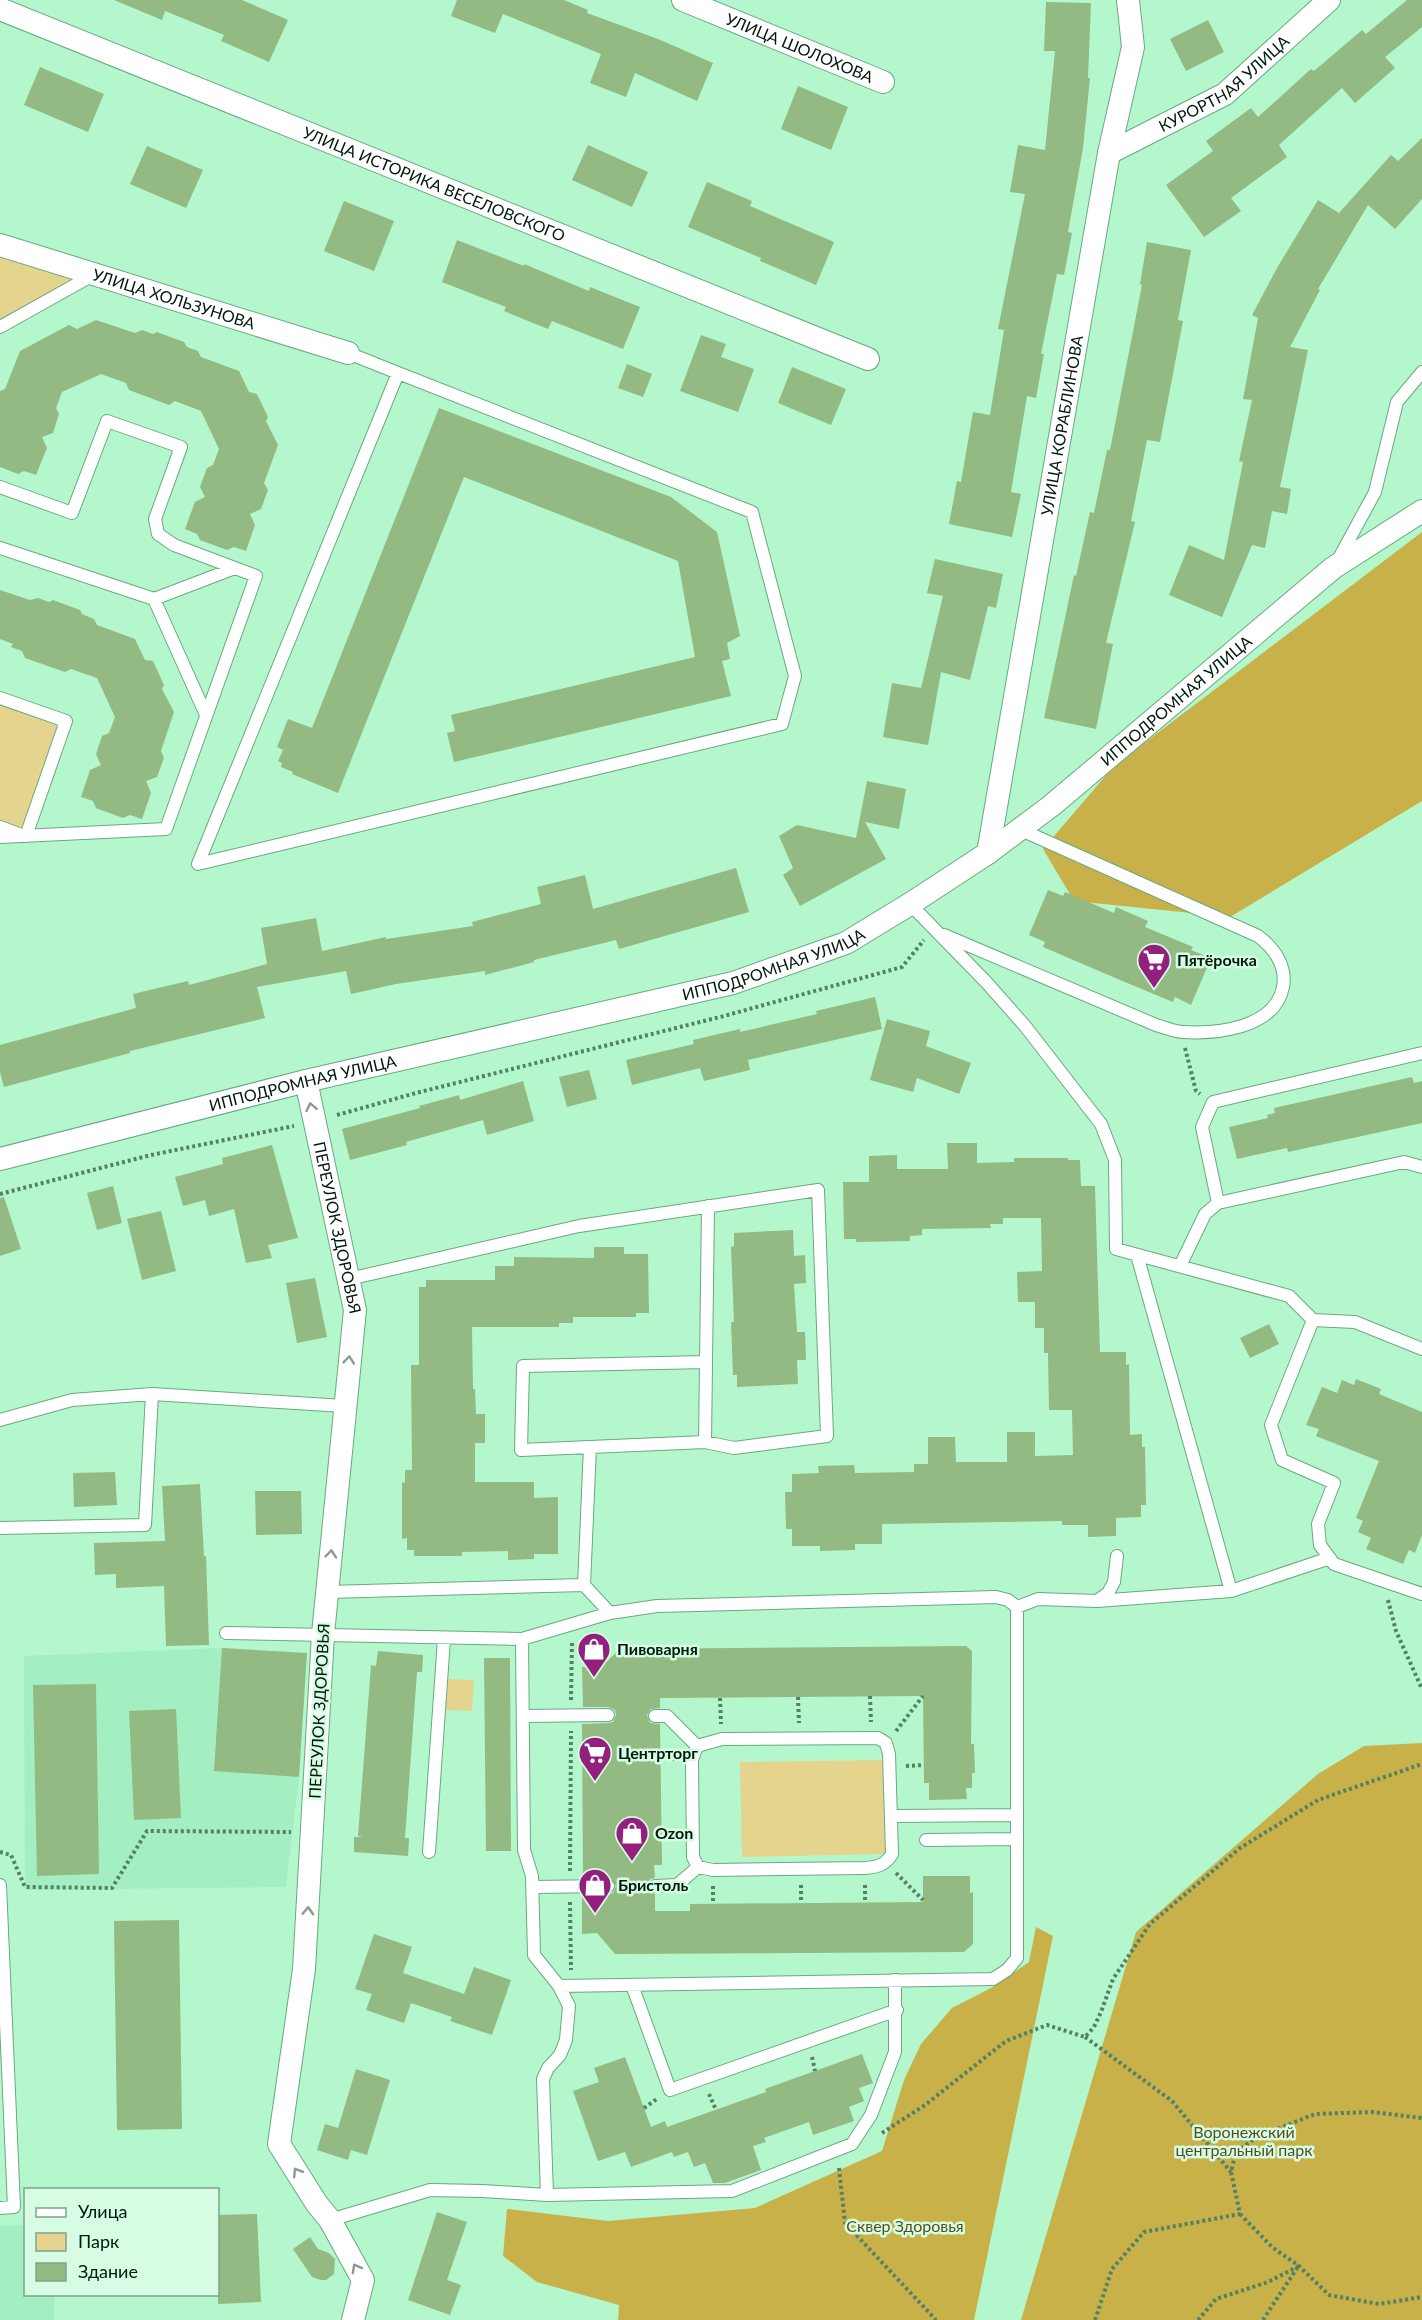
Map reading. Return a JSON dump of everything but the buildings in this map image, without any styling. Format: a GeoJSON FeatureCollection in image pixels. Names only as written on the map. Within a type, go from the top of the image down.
{"type":"FeatureCollection","features":[{"type":"Feature","properties":{"kind":"street","name":"УЛИЦА ШОЛОХОВА"},"geometry":{"type":"LineString","coordinates":[[683,0],[883,82]]}},
{"type":"Feature","properties":{"kind":"street","name":"УЛИЦА КОРАБЛИНОВА"},"geometry":{"type":"LineString","coordinates":[[988,853],[1109,153],[1133,47],[1128,0]]}},
{"type":"Feature","properties":{"kind":"street","name":"КУРОРТНАЯ УЛИЦА"},"geometry":{"type":"LineString","coordinates":[[1109,153],[1225,94],[1329,0]]}},
{"type":"Feature","properties":{"kind":"street","name":"УЛИЦА ИСТОРИКА ВЕСЕЛОВСКОГО"},"geometry":{"type":"LineString","coordinates":[[0,9],[868,359]]}},
{"type":"Feature","properties":{"kind":"street","name":"УЛИЦА ХОЛЬЗУНОВА"},"geometry":{"type":"LineString","coordinates":[[0,245],[348,353]]}},
{"type":"Feature","properties":{"kind":"street","name":"ИППОДРОМНАЯ УЛИЦА"},"geometry":{"type":"LineString","coordinates":[[0,1159],[306,1081],[733,983],[846,943],[988,853],[1051,806],[1333,568],[1422,511]]}},
{"type":"Feature","properties":{"kind":"street","name":"ПЕРЕУЛОК ЗДОРОВЬЯ"},"geometry":{"type":"LineString","coordinates":[[306,1081],[355,1310],[323,1634],[304,1969],[279,2144],[317,2204],[330,2220],[363,2280],[352,2320]]}},
{"type":"Feature","properties":{"kind":"lane"},"geometry":{"type":"LineString","coordinates":[[0,327],[95,274]]}},
{"type":"Feature","properties":{"kind":"lane"},"geometry":{"type":"LineString","coordinates":[[348,353],[752,512],[795,676],[782,724],[198,864],[398,373]]}},
{"type":"Feature","properties":{"kind":"lane"},"geometry":{"type":"LineString","coordinates":[[1333,568],[1375,492],[1397,402],[1422,372]]}},
{"type":"Feature","properties":{"kind":"lane"},"geometry":{"type":"LineString","coordinates":[[0,487],[72,513],[107,421],[181,447],[155,519],[158,534],[174,545],[256,576],[166,829],[0,837]]}},
{"type":"Feature","properties":{"kind":"lane"},"geometry":{"type":"LineString","coordinates":[[0,548],[154,599],[235,568]]}},
{"type":"Feature","properties":{"kind":"lane"},"geometry":{"type":"LineString","coordinates":[[154,599],[206,715]]}},
{"type":"Feature","properties":{"kind":"lane"},"geometry":{"type":"LineString","coordinates":[[0,698],[66,721],[26,836]]}},
{"type":"Feature","properties":{"kind":"lane"},"geometry":{"type":"LineString","coordinates":[[0,827],[26,836]]}},
{"type":"Feature","properties":{"kind":"lane"},"geometry":{"type":"LineString","coordinates":[[935,931],[1156,1025],[1181,1032],[1215,1031],[1248,1024],[1262,1018],[1272,1010],[1281,997],[1285,978],[1279,960],[1270,945],[1258,936],[1019,830]]}},
{"type":"Feature","properties":{"kind":"lane"},"geometry":{"type":"LineString","coordinates":[[910,904],[987,983],[1025,1026],[1101,1124],[1114,1160],[1116,1249],[1289,1296],[1313,1320],[1355,1322],[1422,1349]]}},
{"type":"Feature","properties":{"kind":"lane"},"geometry":{"type":"LineString","coordinates":[[1218,1203],[1202,1127],[1213,1102],[1422,1053]]}},
{"type":"Feature","properties":{"kind":"lane"},"geometry":{"type":"LineString","coordinates":[[1180,1266],[1205,1214],[1218,1203],[1404,1162],[1422,1167]]}},
{"type":"Feature","properties":{"kind":"lane"},"geometry":{"type":"LineString","coordinates":[[349,1279],[579,1226],[818,1190],[827,1436],[734,1448],[705,1442],[522,1450],[523,1366],[706,1362]]}},
{"type":"Feature","properties":{"kind":"lane"},"geometry":{"type":"LineString","coordinates":[[705,1442],[708,1206]]}},
{"type":"Feature","properties":{"kind":"lane"},"geometry":{"type":"LineString","coordinates":[[1137,1255],[1231,1590]]}},
{"type":"Feature","properties":{"kind":"lane"},"geometry":{"type":"LineString","coordinates":[[1313,1320],[1271,1425],[1282,1460],[1334,1483],[1318,1524],[1320,1545],[1334,1564],[1422,1594]]}},
{"type":"Feature","properties":{"kind":"lane"},"geometry":{"type":"LineString","coordinates":[[0,1528],[145,1526],[152,1394]]}},
{"type":"Feature","properties":{"kind":"lane"},"geometry":{"type":"LineString","coordinates":[[0,1420],[72,1400],[152,1394],[344,1406]]}},
{"type":"Feature","properties":{"kind":"lane"},"geometry":{"type":"LineString","coordinates":[[590,1447],[584,1585],[610,1613]]}},
{"type":"Feature","properties":{"kind":"lane"},"geometry":{"type":"LineString","coordinates":[[1098,1601],[1108,1593],[1114,1582],[1117,1556]]}},
{"type":"Feature","properties":{"kind":"lane"},"geometry":{"type":"LineString","coordinates":[[1017,1607],[1038,1599],[1098,1601],[1231,1590],[1330,1558]]}},
{"type":"Feature","properties":{"kind":"lane"},"geometry":{"type":"LineString","coordinates":[[327,1592],[584,1585]]}},
{"type":"Feature","properties":{"kind":"lane"},"geometry":{"type":"LineString","coordinates":[[226,1633],[522,1639],[610,1613],[657,1606],[996,1597],[1008,1600],[1017,1607]]}},
{"type":"Feature","properties":{"kind":"lane"},"geometry":{"type":"LineString","coordinates":[[565,1986],[993,1979],[1007,1970],[1017,1958],[1017,1607]]}},
{"type":"Feature","properties":{"kind":"lane"},"geometry":{"type":"LineString","coordinates":[[429,1852],[444,1639]]}},
{"type":"Feature","properties":{"kind":"lane"},"geometry":{"type":"LineString","coordinates":[[522,1639],[524,1850],[532,1876],[534,1955],[565,1986],[569,2006],[566,2040],[560,2055],[548,2068],[543,2079],[547,2195]]}},
{"type":"Feature","properties":{"kind":"lane"},"geometry":{"type":"LineString","coordinates":[[524,1716],[608,1715]]}},
{"type":"Feature","properties":{"kind":"lane"},"geometry":{"type":"LineString","coordinates":[[655,1716],[667,1716],[697,1746]]}},
{"type":"Feature","properties":{"kind":"lane"},"geometry":{"type":"LineString","coordinates":[[697,1746],[722,1740],[878,1738],[886,1743],[889,1754],[892,1854],[886,1863],[865,1868],[712,1870],[698,1867]]}},
{"type":"Feature","properties":{"kind":"lane"},"geometry":{"type":"LineString","coordinates":[[697,1746],[692,1760],[692,1782],[693,1857],[698,1867]]}},
{"type":"Feature","properties":{"kind":"lane"},"geometry":{"type":"LineString","coordinates":[[891,1816],[1017,1815]]}},
{"type":"Feature","properties":{"kind":"lane"},"geometry":{"type":"LineString","coordinates":[[926,1840],[1017,1839]]}},
{"type":"Feature","properties":{"kind":"lane"},"geometry":{"type":"LineString","coordinates":[[655,1886],[678,1885],[698,1867]]}},
{"type":"Feature","properties":{"kind":"lane"},"geometry":{"type":"LineString","coordinates":[[0,1885],[14,2207],[0,2208]]}},
{"type":"Feature","properties":{"kind":"lane"},"geometry":{"type":"LineString","coordinates":[[533,1887],[609,1886]]}},
{"type":"Feature","properties":{"kind":"lane"},"geometry":{"type":"LineString","coordinates":[[330,2220],[430,2190],[547,2195],[732,2191],[852,2144],[871,2115],[895,2052],[897,2010],[895,1980]]}},
{"type":"Feature","properties":{"kind":"lane"},"geometry":{"type":"LineString","coordinates":[[632,1985],[670,2090],[897,2010]]}},
{"type":"Feature","properties":{"kind":"path"},"geometry":{"type":"LineString","coordinates":[[0,1194],[151,1155],[314,1122],[416,1093],[724,1016],[902,967],[935,931]]}},
{"type":"Feature","properties":{"kind":"path"},"geometry":{"type":"LineString","coordinates":[[1181,1032],[1196,1091],[1213,1102]]}},
{"type":"Feature","properties":{"kind":"path"},"geometry":{"type":"LineString","coordinates":[[1384,1582],[1396,1631],[1422,1689]]}},
{"type":"Feature","properties":{"kind":"path"},"geometry":{"type":"LineString","coordinates":[[565,1986],[570,1886],[572,1625]]}},
{"type":"Feature","properties":{"kind":"path"},"geometry":{"type":"LineString","coordinates":[[870,1696],[871,1738]]}},
{"type":"Feature","properties":{"kind":"path"},"geometry":{"type":"LineString","coordinates":[[886,1743],[923,1696]]}},
{"type":"Feature","properties":{"kind":"path"},"geometry":{"type":"LineString","coordinates":[[798,1697],[800,1739]]}},
{"type":"Feature","properties":{"kind":"path"},"geometry":{"type":"LineString","coordinates":[[720,1698],[722,1740]]}},
{"type":"Feature","properties":{"kind":"path"},"geometry":{"type":"LineString","coordinates":[[1085,2037],[1094,2027],[1113,1979],[1150,1924],[1240,1848],[1318,1800],[1422,1764]]}},
{"type":"Feature","properties":{"kind":"path"},"geometry":{"type":"LineString","coordinates":[[0,1852],[11,1855],[25,1887],[112,1888],[147,1831],[312,1832]]}},
{"type":"Feature","properties":{"kind":"path"},"geometry":{"type":"LineString","coordinates":[[886,1863],[923,1900]]}},
{"type":"Feature","properties":{"kind":"path"},"geometry":{"type":"LineString","coordinates":[[874,2137],[925,2105],[1006,2041],[1047,2025],[1085,2037],[1172,2101],[1231,2172]]}},
{"type":"Feature","properties":{"kind":"path"},"geometry":{"type":"LineString","coordinates":[[1422,2118],[1372,2112],[1315,2114],[1257,2137],[1236,2152],[1231,2172],[1240,2214],[1272,2247],[1299,2266],[1329,2295],[1379,2304],[1422,2297]]}},
{"type":"Feature","properties":{"kind":"path"},"geometry":{"type":"LineString","coordinates":[[838,2166],[845,2223],[936,2320]]}},
{"type":"Feature","properties":{"kind":"path"},"geometry":{"type":"LineString","coordinates":[[1095,2320],[1112,2268],[1144,2232],[1240,2214]]}},
{"type":"Feature","properties":{"kind":"path"},"geometry":{"type":"LineString","coordinates":[[1198,2320],[1216,2299],[1268,2282],[1299,2266]]}},
{"type":"Feature","properties":{"kind":"path"},"geometry":{"type":"LineString","coordinates":[[1263,2320],[1299,2266]]}},
{"type":"Feature","properties":{"kind":"shaded area"},"geometry":{"type":"Polygon","coordinates":[[[222,1648],[307,1653],[299,1777],[286,1887],[25,1890],[24,1656],[222,1648]]]}},
{"type":"Feature","properties":{"kind":"shaded area"},"geometry":{"type":"Polygon","coordinates":[[[24,2225],[24,2296],[54,2296],[54,2320],[0,2320],[0,2226],[24,2225]]]}},
{"type":"Feature","properties":{"kind":"green space"},"geometry":{"type":"Polygon","coordinates":[[[0,245],[95,274],[0,327],[0,245]]]}},
{"type":"Feature","properties":{"kind":"green space"},"geometry":{"type":"Polygon","coordinates":[[[1422,532],[1422,801],[1230,917],[1074,901],[1043,849],[1114,766],[1422,532]]]}},
{"type":"Feature","properties":{"kind":"green space"},"geometry":{"type":"Polygon","coordinates":[[[0,698],[66,721],[26,836],[0,837],[0,698]]]}},
{"type":"Feature","properties":{"kind":"green space"},"geometry":{"type":"Polygon","coordinates":[[[447,1679],[474,1680],[472,1711],[445,1710],[447,1679]]]}},
{"type":"Feature","properties":{"kind":"green space","name":"Воронежский центральный парк"},"geometry":{"type":"Polygon","coordinates":[[[1422,1743],[1422,2320],[1021,2320],[1136,1932],[1318,1774],[1364,1746],[1422,1743]]]}},
{"type":"Feature","properties":{"kind":"green space"},"geometry":{"type":"Polygon","coordinates":[[[883,1760],[885,1854],[742,1857],[740,1762],[883,1760]]]}},
{"type":"Feature","properties":{"kind":"green space","name":"Сквер Здоровья"},"geometry":{"type":"Polygon","coordinates":[[[1036,1927],[1053,1936],[974,2320],[618,2320],[619,2305],[537,2282],[503,2256],[507,2209],[608,2221],[755,2208],[882,2151],[904,2080],[921,2044],[952,2008],[991,1988],[1029,1962],[1036,1927]]]}},
{"type":"Feature","properties":{"kind":"place","name":"Пятёрочка"},"geometry":{"type":"Point","coordinates":[1154,989]}},
{"type":"Feature","properties":{"kind":"place","name":"Пивоварня"},"geometry":{"type":"Point","coordinates":[594,1678]}},
{"type":"Feature","properties":{"kind":"place","name":"Центрторг"},"geometry":{"type":"Point","coordinates":[595,1782]}},
{"type":"Feature","properties":{"kind":"place","name":"Ozon"},"geometry":{"type":"Point","coordinates":[632,1862]}},
{"type":"Feature","properties":{"kind":"place","name":"Бристоль"},"geometry":{"type":"Point","coordinates":[595,1914]}}]}
